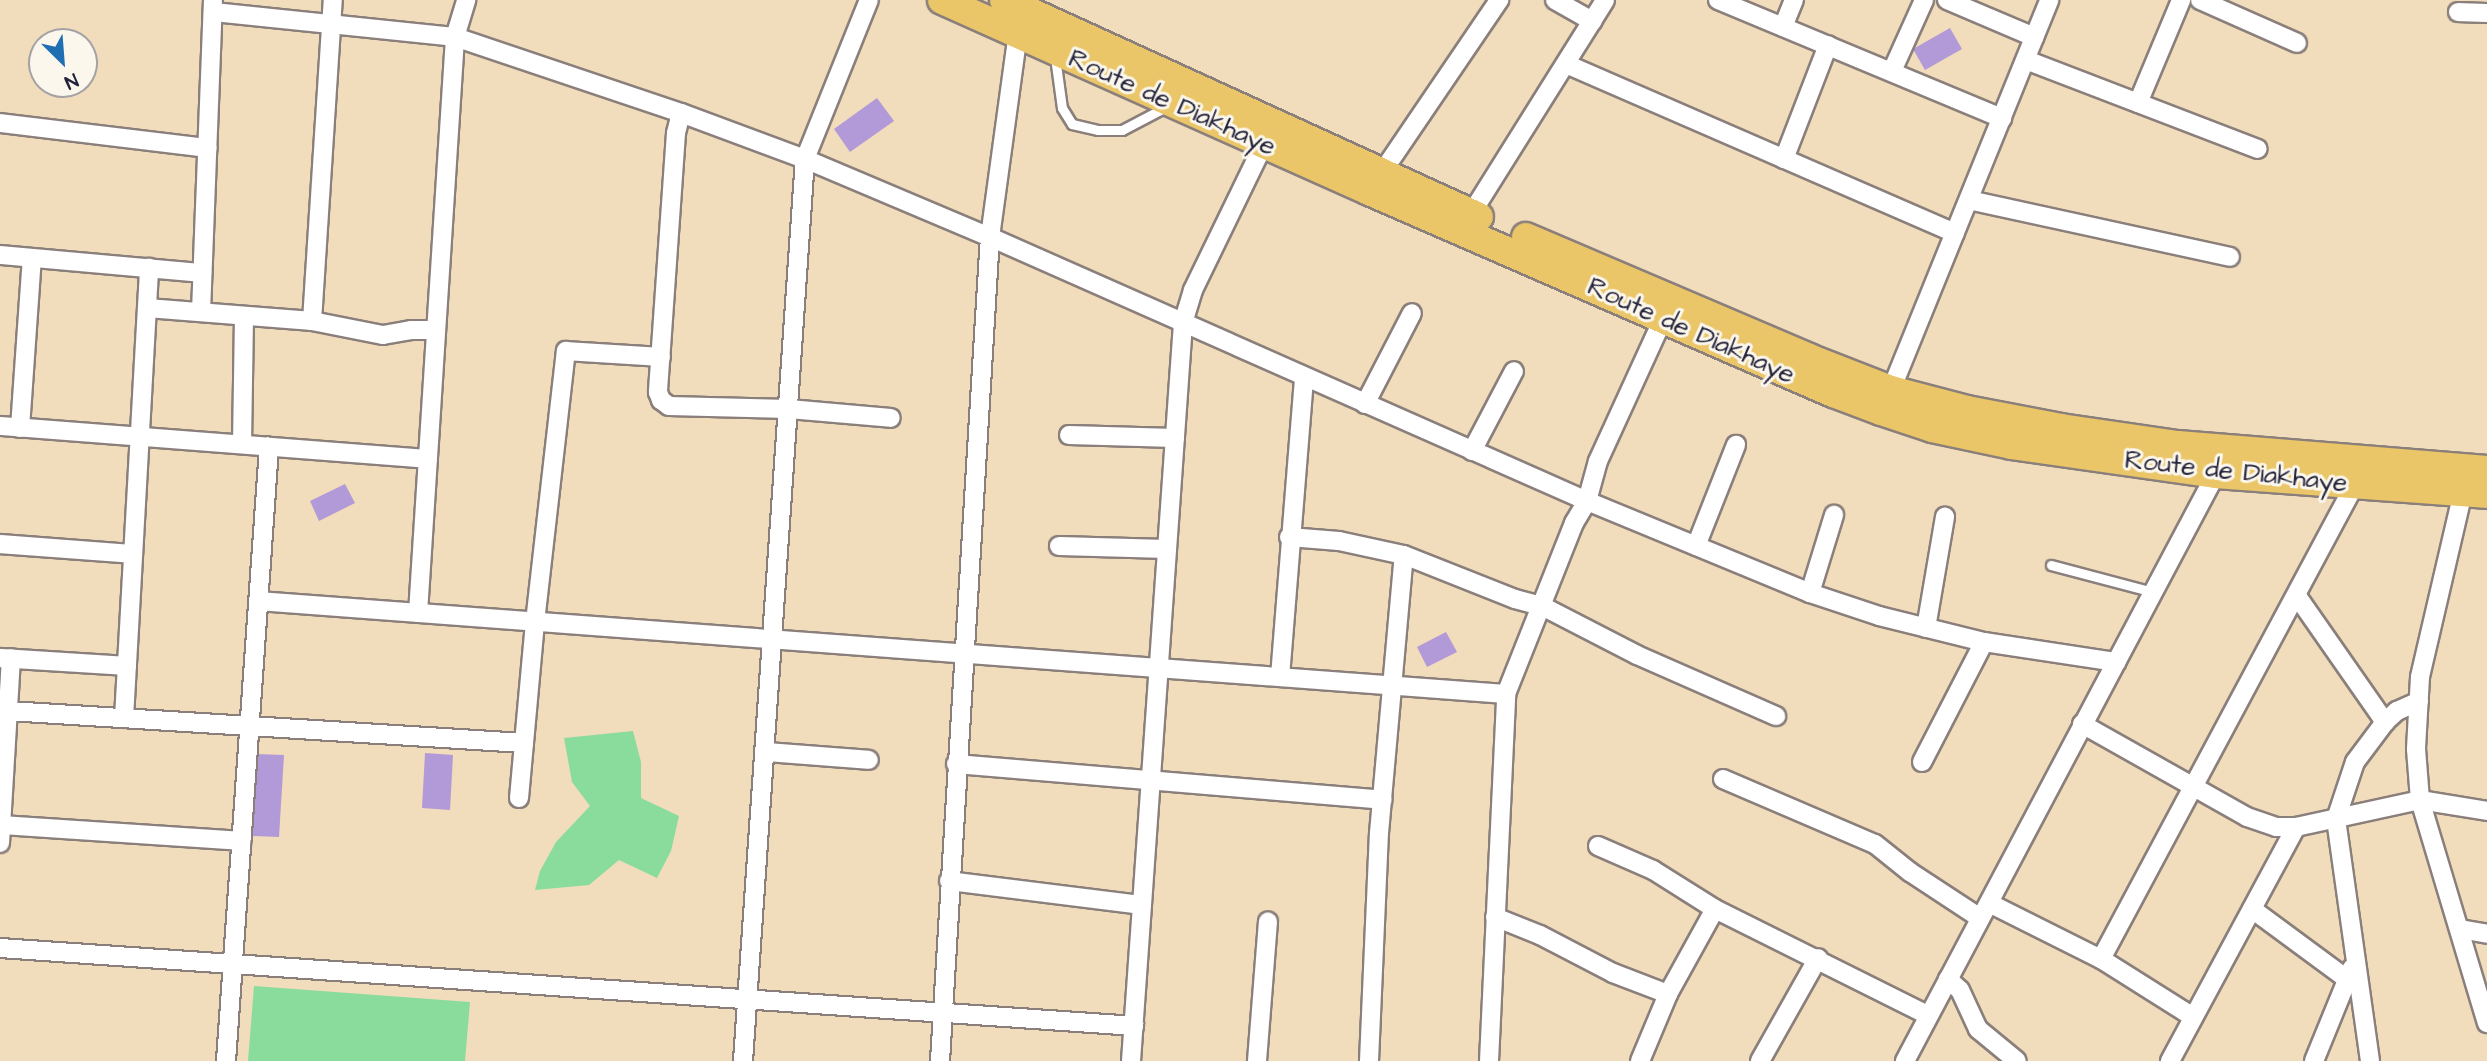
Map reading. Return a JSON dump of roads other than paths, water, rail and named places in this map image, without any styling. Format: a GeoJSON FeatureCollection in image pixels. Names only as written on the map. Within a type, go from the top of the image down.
{"type":"FeatureCollection","features":[{"type":"Feature","properties":{"kind":"main road","name":"Route de Diakhaye"},"geometry":{"type":"LineString","coordinates":[[942,0],[1015,14],[1383,171],[1471,214],[1809,358],[1891,390],[1967,410],[2222,462],[2355,484],[2475,493]]}},
{"type":"Feature","properties":{"kind":"main road","name":"Route de Diakhaye"},"geometry":{"type":"LineString","coordinates":[[1015,14],[1054,50],[1833,393],[1932,428],[2012,445],[2222,462],[2487,470]]}},
{"type":"Feature","properties":{"kind":"street"},"geometry":{"type":"LineString","coordinates":[[313,321],[333,0]]}},
{"type":"Feature","properties":{"kind":"street"},"geometry":{"type":"LineString","coordinates":[[418,613],[455,37],[466,0]]}},
{"type":"Feature","properties":{"kind":"street"},"geometry":{"type":"LineString","coordinates":[[743,1061],[805,159],[869,0]]}},
{"type":"Feature","properties":{"kind":"street"},"geometry":{"type":"LineString","coordinates":[[1383,171],[1499,0]]}},
{"type":"Feature","properties":{"kind":"street"},"geometry":{"type":"LineString","coordinates":[[1555,0],[1592,21]]}},
{"type":"Feature","properties":{"kind":"street"},"geometry":{"type":"LineString","coordinates":[[1471,214],[1605,0]]}},
{"type":"Feature","properties":{"kind":"street"},"geometry":{"type":"LineString","coordinates":[[1717,0],[2002,118]]}},
{"type":"Feature","properties":{"kind":"street"},"geometry":{"type":"LineString","coordinates":[[1783,27],[1794,0]]}},
{"type":"Feature","properties":{"kind":"street"},"geometry":{"type":"LineString","coordinates":[[1892,71],[1924,0]]}},
{"type":"Feature","properties":{"kind":"street"},"geometry":{"type":"LineString","coordinates":[[1947,0],[2034,37]]}},
{"type":"Feature","properties":{"kind":"street"},"geometry":{"type":"LineString","coordinates":[[1891,390],[2049,0]]}},
{"type":"Feature","properties":{"kind":"street"},"geometry":{"type":"LineString","coordinates":[[2138,103],[2181,0]]}},
{"type":"Feature","properties":{"kind":"street"},"geometry":{"type":"LineString","coordinates":[[2200,0],[2297,43]]}},
{"type":"Feature","properties":{"kind":"street"},"geometry":{"type":"LineString","coordinates":[[201,312],[213,6],[332,24],[455,37],[681,113],[805,159],[990,237],[1587,502],[1810,593],[1879,617],[1984,642],[2116,662]]}},
{"type":"Feature","properties":{"kind":"street"},"geometry":{"type":"LineString","coordinates":[[2458,12],[2487,13]]}},
{"type":"Feature","properties":{"kind":"street"},"geometry":{"type":"LineString","coordinates":[[940,1061],[990,237],[1015,14]]}},
{"type":"Feature","properties":{"kind":"street"},"geometry":{"type":"LineString","coordinates":[[1784,159],[1828,46]]}},
{"type":"Feature","properties":{"kind":"street"},"geometry":{"type":"LineString","coordinates":[[2026,60],[2258,149]]}},
{"type":"Feature","properties":{"kind":"street"},"geometry":{"type":"LineString","coordinates":[[1566,64],[1955,233]]}},
{"type":"Feature","properties":{"kind":"street"},"geometry":{"type":"LineString","coordinates":[[681,113],[676,133],[657,391],[661,400],[669,406],[789,408],[891,418]]}},
{"type":"Feature","properties":{"kind":"street"},"geometry":{"type":"LineString","coordinates":[[0,124],[207,148]]}},
{"type":"Feature","properties":{"kind":"street"},"geometry":{"type":"LineString","coordinates":[[1131,1061],[1183,323],[1193,290],[1264,144]]}},
{"type":"Feature","properties":{"kind":"street"},"geometry":{"type":"LineString","coordinates":[[1969,200],[2230,257]]}},
{"type":"Feature","properties":{"kind":"street"},"geometry":{"type":"LineString","coordinates":[[0,255],[202,273]]}},
{"type":"Feature","properties":{"kind":"street"},"geometry":{"type":"LineString","coordinates":[[20,428],[32,258]]}},
{"type":"Feature","properties":{"kind":"street"},"geometry":{"type":"LineString","coordinates":[[124,718],[149,268]]}},
{"type":"Feature","properties":{"kind":"street"},"geometry":{"type":"LineString","coordinates":[[147,308],[313,321],[383,335],[411,330],[436,330]]}},
{"type":"Feature","properties":{"kind":"street"},"geometry":{"type":"LineString","coordinates":[[1365,404],[1412,313]]}},
{"type":"Feature","properties":{"kind":"street"},"geometry":{"type":"LineString","coordinates":[[242,444],[244,316]]}},
{"type":"Feature","properties":{"kind":"street"},"geometry":{"type":"LineString","coordinates":[[1489,1061],[1506,694],[1574,523],[1587,502],[1598,461],[1663,319]]}},
{"type":"Feature","properties":{"kind":"street"},"geometry":{"type":"LineString","coordinates":[[519,797],[535,622],[566,351],[661,357]]}},
{"type":"Feature","properties":{"kind":"street"},"geometry":{"type":"LineString","coordinates":[[1472,451],[1514,371]]}},
{"type":"Feature","properties":{"kind":"street"},"geometry":{"type":"LineString","coordinates":[[1280,677],[1289,537],[1304,378]]}},
{"type":"Feature","properties":{"kind":"street"},"geometry":{"type":"LineString","coordinates":[[0,426],[428,459]]}},
{"type":"Feature","properties":{"kind":"street"},"geometry":{"type":"LineString","coordinates":[[1069,435],[1175,438]]}},
{"type":"Feature","properties":{"kind":"street"},"geometry":{"type":"LineString","coordinates":[[1696,545],[1736,444]]}},
{"type":"Feature","properties":{"kind":"street"},"geometry":{"type":"LineString","coordinates":[[226,1061],[269,447]]}},
{"type":"Feature","properties":{"kind":"street"},"geometry":{"type":"LineString","coordinates":[[1905,1061],[2222,462]]}},
{"type":"Feature","properties":{"kind":"street"},"geometry":{"type":"LineString","coordinates":[[2101,959],[2297,596],[2315,554],[2355,484]]}},
{"type":"Feature","properties":{"kind":"street"},"geometry":{"type":"LineString","coordinates":[[2475,493],[2420,677],[2416,749],[2420,800],[2487,1023]]}},
{"type":"Feature","properties":{"kind":"street"},"geometry":{"type":"LineString","coordinates":[[1810,593],[1834,515]]}},
{"type":"Feature","properties":{"kind":"street"},"geometry":{"type":"LineString","coordinates":[[1926,628],[1945,517]]}},
{"type":"Feature","properties":{"kind":"street"},"geometry":{"type":"LineString","coordinates":[[1289,537],[1339,541],[1404,555],[1515,599],[1542,606],[1637,655],[1776,716]]}},
{"type":"Feature","properties":{"kind":"street"},"geometry":{"type":"LineString","coordinates":[[0,544],[133,554]]}},
{"type":"Feature","properties":{"kind":"street"},"geometry":{"type":"LineString","coordinates":[[1059,546],[1167,549]]}},
{"type":"Feature","properties":{"kind":"street"},"geometry":{"type":"LineString","coordinates":[[1369,1061],[1382,800],[1404,555]]}},
{"type":"Feature","properties":{"kind":"street"},"geometry":{"type":"LineString","coordinates":[[2297,596],[2385,722]]}},
{"type":"Feature","properties":{"kind":"street"},"geometry":{"type":"LineString","coordinates":[[258,601],[1506,694]]}},
{"type":"Feature","properties":{"kind":"street"},"geometry":{"type":"LineString","coordinates":[[1922,762],[1984,642]]}},
{"type":"Feature","properties":{"kind":"street"},"geometry":{"type":"LineString","coordinates":[[127,666],[6,658],[8,711],[1,834],[241,841]]}},
{"type":"Feature","properties":{"kind":"street"},"geometry":{"type":"LineString","coordinates":[[2370,1061],[2336,818],[2355,762],[2385,722],[2398,710],[2418,701]]}},
{"type":"Feature","properties":{"kind":"street"},"geometry":{"type":"LineString","coordinates":[[8,711],[524,743]]}},
{"type":"Feature","properties":{"kind":"street"},"geometry":{"type":"LineString","coordinates":[[2082,724],[2192,788],[2247,817],[2276,827],[2296,827],[2420,800],[2487,811]]}},
{"type":"Feature","properties":{"kind":"street"},"geometry":{"type":"LineString","coordinates":[[766,752],[869,760]]}},
{"type":"Feature","properties":{"kind":"street"},"geometry":{"type":"LineString","coordinates":[[956,764],[1382,800]]}},
{"type":"Feature","properties":{"kind":"street"},"geometry":{"type":"LineString","coordinates":[[1723,779],[1875,844],[1910,872],[1984,911],[2101,959],[2193,1017]]}},
{"type":"Feature","properties":{"kind":"street"},"geometry":{"type":"LineString","coordinates":[[2177,1058],[2193,1017],[2296,827]]}},
{"type":"Feature","properties":{"kind":"street"},"geometry":{"type":"LineString","coordinates":[[1598,846],[1653,870],[1715,909],[1928,1015]]}},
{"type":"Feature","properties":{"kind":"street"},"geometry":{"type":"LineString","coordinates":[[949,881],[1142,905]]}},
{"type":"Feature","properties":{"kind":"street"},"geometry":{"type":"LineString","coordinates":[[1640,1061],[1668,994],[1715,909]]}},
{"type":"Feature","properties":{"kind":"street"},"geometry":{"type":"LineString","coordinates":[[2252,909],[2347,979]]}},
{"type":"Feature","properties":{"kind":"street"},"geometry":{"type":"LineString","coordinates":[[1495,917],[1540,935],[1613,973],[1668,994]]}},
{"type":"Feature","properties":{"kind":"street"},"geometry":{"type":"LineString","coordinates":[[1257,1061],[1268,921]]}},
{"type":"Feature","properties":{"kind":"street"},"geometry":{"type":"LineString","coordinates":[[2460,929],[2487,934]]}},
{"type":"Feature","properties":{"kind":"street"},"geometry":{"type":"LineString","coordinates":[[0,948],[1134,1026]]}},
{"type":"Feature","properties":{"kind":"street"},"geometry":{"type":"LineString","coordinates":[[1760,1061],[1818,958]]}},
{"type":"Feature","properties":{"kind":"street"},"geometry":{"type":"LineString","coordinates":[[2314,1061],[2356,958]]}},
{"type":"Feature","properties":{"kind":"street"},"geometry":{"type":"LineString","coordinates":[[1948,979],[1960,990],[1978,1029],[2017,1061]]}},
{"type":"Feature","properties":{"kind":"lane"},"geometry":{"type":"LineString","coordinates":[[1054,50],[1062,108],[1072,124],[1098,130],[1122,130],[1174,103]]}},
{"type":"Feature","properties":{"kind":"lane"},"geometry":{"type":"LineString","coordinates":[[2051,565],[2153,592]]}}]}
